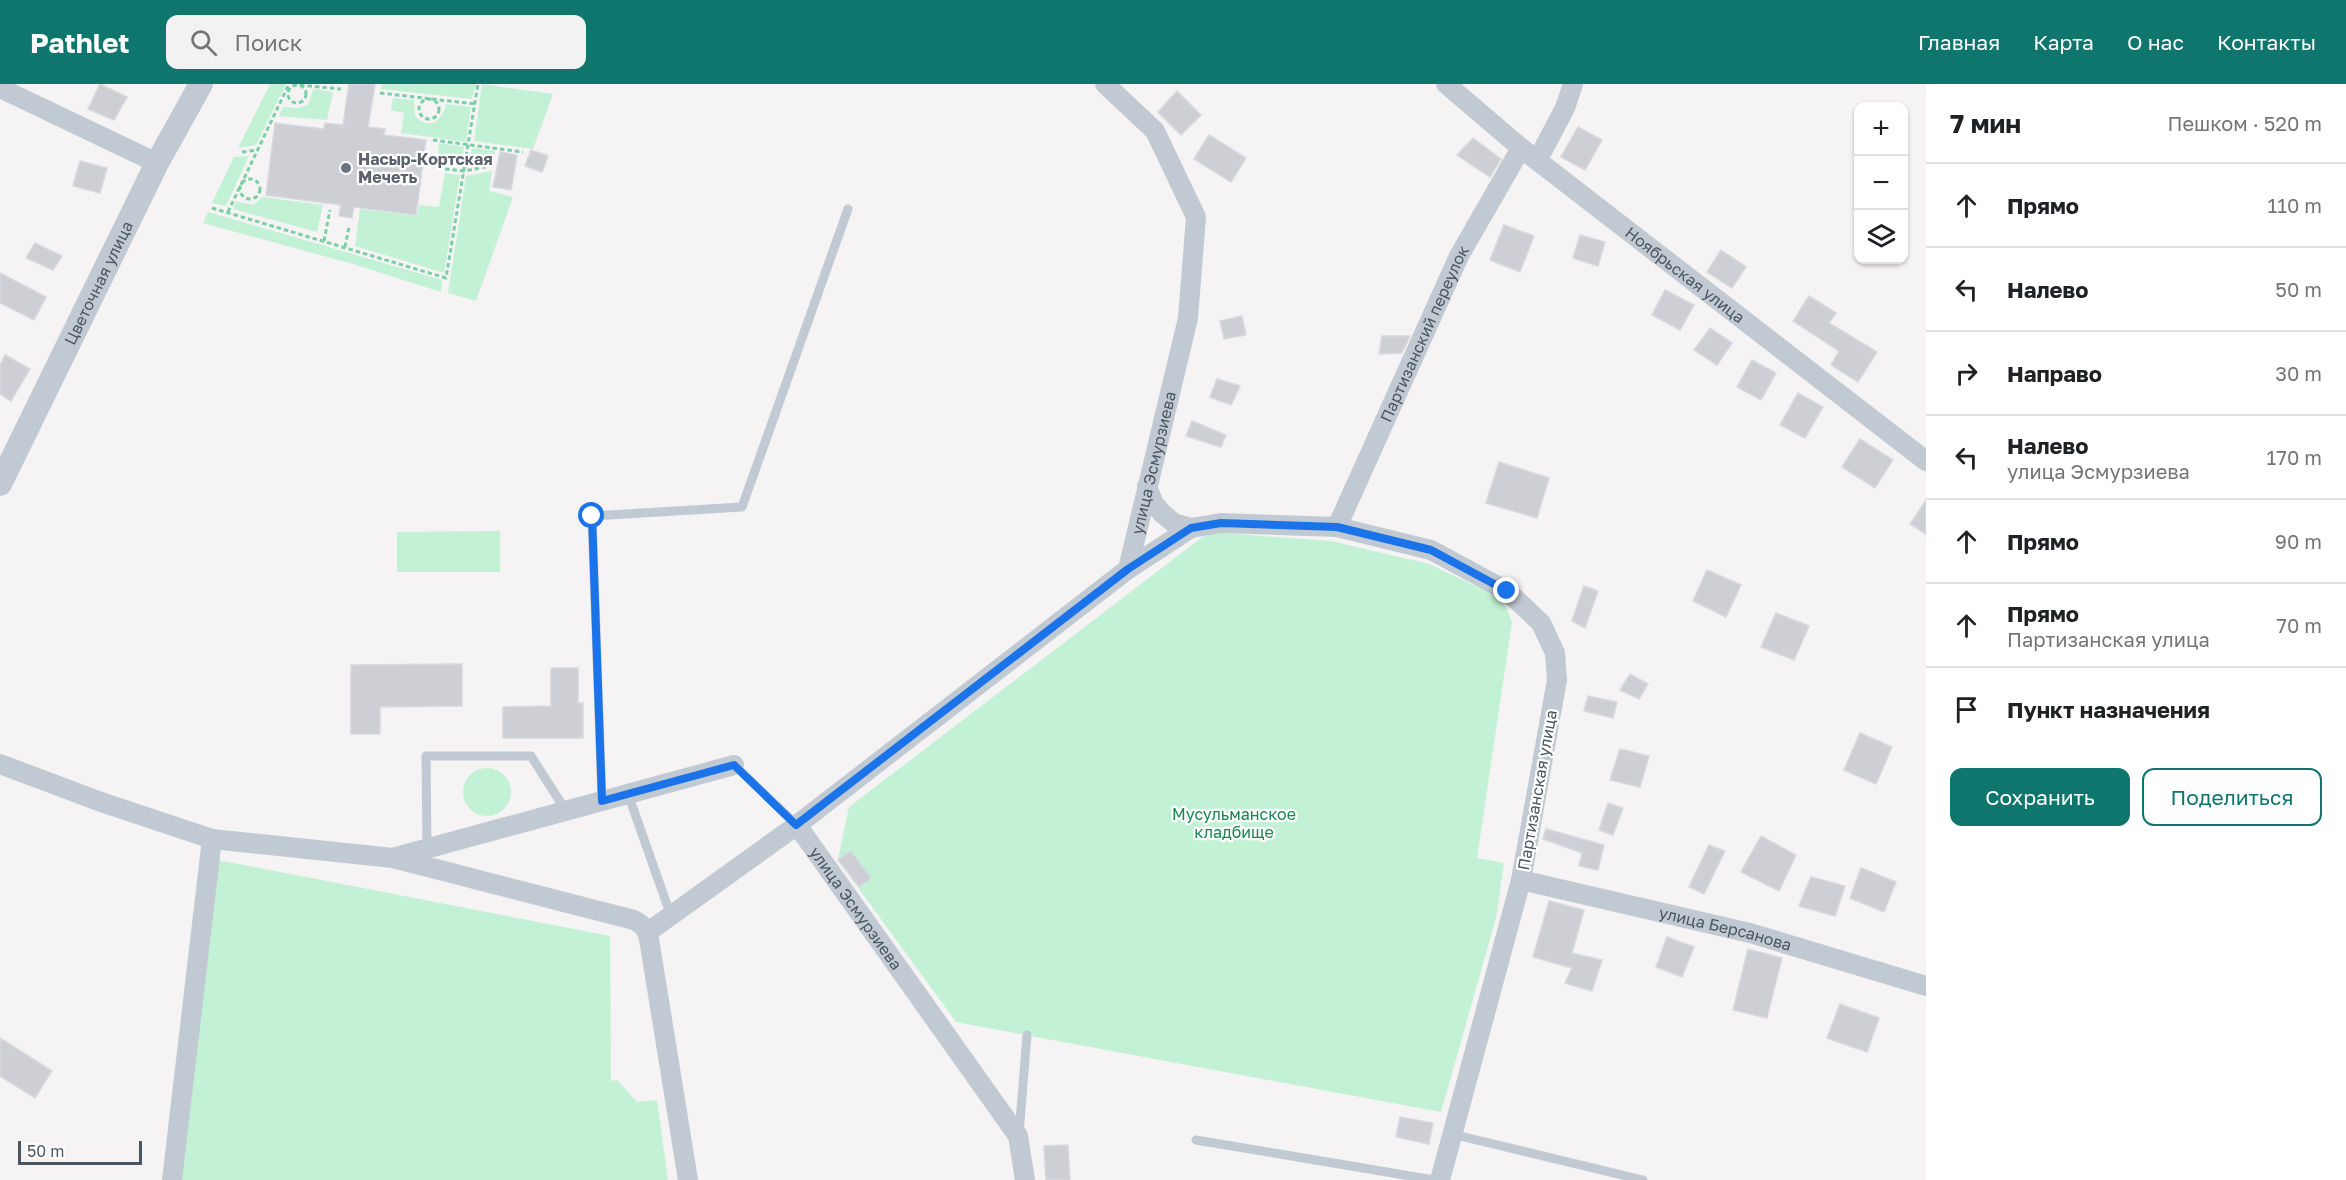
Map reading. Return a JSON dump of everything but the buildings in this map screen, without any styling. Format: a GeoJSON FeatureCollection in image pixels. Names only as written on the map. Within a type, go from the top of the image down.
{"type":"FeatureCollection","features":[{"type":"Feature","properties":{"kind":"street","name":"Цветочная улица"},"geometry":{"type":"LineString","coordinates":[[0,484],[157,163],[201,84]]}},
{"type":"Feature","properties":{"kind":"street","name":"улица Эсмурзиева"},"geometry":{"type":"LineString","coordinates":[[1105,84],[1155,130],[1196,217],[1188,318],[1128,569]]}},
{"type":"Feature","properties":{"kind":"street","name":"Ноябрьская улица"},"geometry":{"type":"LineString","coordinates":[[1446,84],[1521,148],[1926,461]]}},
{"type":"Feature","properties":{"kind":"street"},"geometry":{"type":"LineString","coordinates":[[1537,160],[1565,108],[1573,84]]}},
{"type":"Feature","properties":{"kind":"street"},"geometry":{"type":"LineString","coordinates":[[0,88],[157,163]]}},
{"type":"Feature","properties":{"kind":"street","name":"Партизанский переулок"},"geometry":{"type":"LineString","coordinates":[[1337,527],[1459,255],[1521,148]]}},
{"type":"Feature","properties":{"kind":"street"},"geometry":{"type":"LineString","coordinates":[[1147,486],[1155,504],[1163,514],[1174,523],[1191,528]]}},
{"type":"Feature","properties":{"kind":"street","name":"Партизанская улица"},"geometry":{"type":"LineString","coordinates":[[1191,528],[1221,523],[1337,527],[1431,550],[1507,591],[1541,623],[1555,653],[1557,680],[1521,880],[1440,1180]]}},
{"type":"Feature","properties":{"kind":"street"},"geometry":{"type":"LineString","coordinates":[[648,932],[796,825],[1128,569],[1191,528]]}},
{"type":"Feature","properties":{"kind":"street"},"geometry":{"type":"LineString","coordinates":[[0,764],[101,802],[212,839],[393,858],[634,920],[642,924],[648,932],[688,1180]]}},
{"type":"Feature","properties":{"kind":"street"},"geometry":{"type":"LineString","coordinates":[[393,858],[734,765]]}},
{"type":"Feature","properties":{"kind":"street","name":"улица Эсмурзиева"},"geometry":{"type":"LineString","coordinates":[[796,825],[1018,1136],[1025,1180]]}},
{"type":"Feature","properties":{"kind":"street"},"geometry":{"type":"LineString","coordinates":[[172,1180],[212,839]]}},
{"type":"Feature","properties":{"kind":"street","name":"улица Берсанова"},"geometry":{"type":"LineString","coordinates":[[1521,880],[1750,933],[1926,986]]}},
{"type":"Feature","properties":{"kind":"lane"},"geometry":{"type":"LineString","coordinates":[[602,801],[592,516],[742,507],[849,209]]}},
{"type":"Feature","properties":{"kind":"lane"},"geometry":{"type":"LineString","coordinates":[[427,848],[426,756],[531,756],[566,811]]}},
{"type":"Feature","properties":{"kind":"lane"},"geometry":{"type":"LineString","coordinates":[[734,765],[796,825]]}},
{"type":"Feature","properties":{"kind":"lane"},"geometry":{"type":"LineString","coordinates":[[628,794],[671,916]]}},
{"type":"Feature","properties":{"kind":"lane"},"geometry":{"type":"LineString","coordinates":[[1018,1136],[1026,1035]]}},
{"type":"Feature","properties":{"kind":"lane"},"geometry":{"type":"LineString","coordinates":[[1452,1134],[1643,1180]]}},
{"type":"Feature","properties":{"kind":"lane"},"geometry":{"type":"LineString","coordinates":[[1196,1140],[1434,1180]]}},
{"type":"Feature","properties":{"kind":"path"},"geometry":{"type":"LineString","coordinates":[[292,84],[301,86],[305,90],[304,99],[300,103],[291,101],[288,97],[292,84]]}},
{"type":"Feature","properties":{"kind":"path"},"geometry":{"type":"LineString","coordinates":[[292,84],[341,89]]}},
{"type":"Feature","properties":{"kind":"path"},"geometry":{"type":"LineString","coordinates":[[228,212],[292,84]]}},
{"type":"Feature","properties":{"kind":"path"},"geometry":{"type":"LineString","coordinates":[[212,208],[446,278],[478,84]]}},
{"type":"Feature","properties":{"kind":"path"},"geometry":{"type":"LineString","coordinates":[[380,93],[475,104]]}},
{"type":"Feature","properties":{"kind":"path"},"geometry":{"type":"LineString","coordinates":[[430,99],[438,104],[440,110],[438,115],[430,120],[421,116],[419,109],[422,103],[430,99]]}},
{"type":"Feature","properties":{"kind":"path"},"geometry":{"type":"LineString","coordinates":[[433,140],[523,152]]}},
{"type":"Feature","properties":{"kind":"path"},"geometry":{"type":"LineString","coordinates":[[242,152],[257,150]]}},
{"type":"Feature","properties":{"kind":"path"},"geometry":{"type":"LineString","coordinates":[[445,169],[464,171],[490,166]]}},
{"type":"Feature","properties":{"kind":"path"},"geometry":{"type":"LineString","coordinates":[[246,179],[256,181],[260,186],[258,196],[245,199],[240,190],[241,184],[246,179]]}},
{"type":"Feature","properties":{"kind":"path"},"geometry":{"type":"LineString","coordinates":[[324,241],[330,210]]}},
{"type":"Feature","properties":{"kind":"path"},"geometry":{"type":"LineString","coordinates":[[345,248],[350,226]]}},
{"type":"Feature","properties":{"kind":"green space"},"geometry":{"type":"Polygon","coordinates":[[[270,84],[286,84],[256,145],[238,148],[270,84]]]}},
{"type":"Feature","properties":{"kind":"green space"},"geometry":{"type":"Polygon","coordinates":[[[382,84],[476,84],[472,99],[381,89],[382,84]]]}},
{"type":"Feature","properties":{"kind":"green space"},"geometry":{"type":"Polygon","coordinates":[[[482,84],[553,94],[533,149],[474,141],[482,84]]]}},
{"type":"Feature","properties":{"kind":"green space"},"geometry":{"type":"Polygon","coordinates":[[[313,89],[333,92],[327,120],[279,116],[283,107],[298,108],[308,105],[313,89]]]}},
{"type":"Feature","properties":{"kind":"green space"},"geometry":{"type":"Polygon","coordinates":[[[393,98],[414,100],[415,116],[425,123],[438,119],[446,104],[471,107],[466,142],[401,133],[404,113],[391,110],[393,98]]]}},
{"type":"Feature","properties":{"kind":"green space"},"geometry":{"type":"Polygon","coordinates":[[[439,143],[464,147],[461,166],[437,163],[439,143]]]}},
{"type":"Feature","properties":{"kind":"green space"},"geometry":{"type":"Polygon","coordinates":[[[472,148],[495,151],[493,161],[469,166],[472,148]]]}},
{"type":"Feature","properties":{"kind":"green space"},"geometry":{"type":"Polygon","coordinates":[[[249,156],[226,206],[212,203],[234,157],[249,156]]]}},
{"type":"Feature","properties":{"kind":"green space"},"geometry":{"type":"Polygon","coordinates":[[[492,171],[489,191],[513,197],[476,301],[448,293],[466,176],[492,171]]]}},
{"type":"Feature","properties":{"kind":"green space"},"geometry":{"type":"Polygon","coordinates":[[[445,173],[460,175],[444,273],[355,246],[360,209],[417,216],[419,205],[439,207],[445,173]]]}},
{"type":"Feature","properties":{"kind":"green space"},"geometry":{"type":"Polygon","coordinates":[[[263,197],[323,205],[317,232],[233,209],[236,201],[253,205],[263,197]]]}},
{"type":"Feature","properties":{"kind":"green space"},"geometry":{"type":"Polygon","coordinates":[[[208,212],[442,280],[441,292],[353,264],[203,223],[208,212]]]}},
{"type":"Feature","properties":{"kind":"green space"},"geometry":{"type":"Polygon","coordinates":[[[500,531],[500,572],[397,572],[397,532],[500,531]]]}},
{"type":"Feature","properties":{"kind":"green space","name":"Мусульманское кладбище"},"geometry":{"type":"Polygon","coordinates":[[[1209,532],[1331,541],[1429,564],[1497,596],[1507,609],[1512,622],[1477,858],[1504,863],[1496,918],[1441,1112],[956,1022],[838,860],[849,807],[1209,532]]]}},
{"type":"Feature","properties":{"kind":"green space"},"geometry":{"type":"Polygon","coordinates":[[[482,768],[492,768],[507,778],[511,792],[507,806],[501,812],[492,816],[482,816],[467,806],[463,797],[463,787],[473,772],[482,768]]]}},
{"type":"Feature","properties":{"kind":"green space"},"geometry":{"type":"Polygon","coordinates":[[[218,860],[610,936],[611,1081],[617,1080],[637,1102],[657,1100],[668,1180],[181,1180],[218,860]]]}},
{"type":"Feature","properties":{"kind":"place","name":"Насыр-Кортская Мечеть"},"geometry":{"type":"Point","coordinates":[346,168]}},
{"type":"Feature","properties":{"kind":"route"},"geometry":{"type":"LineString","coordinates":[[592,516],[602,801],[734,765],[796,825],[1128,569],[1191,528],[1221,523],[1337,527],[1431,550],[1507,591]]}}]}
